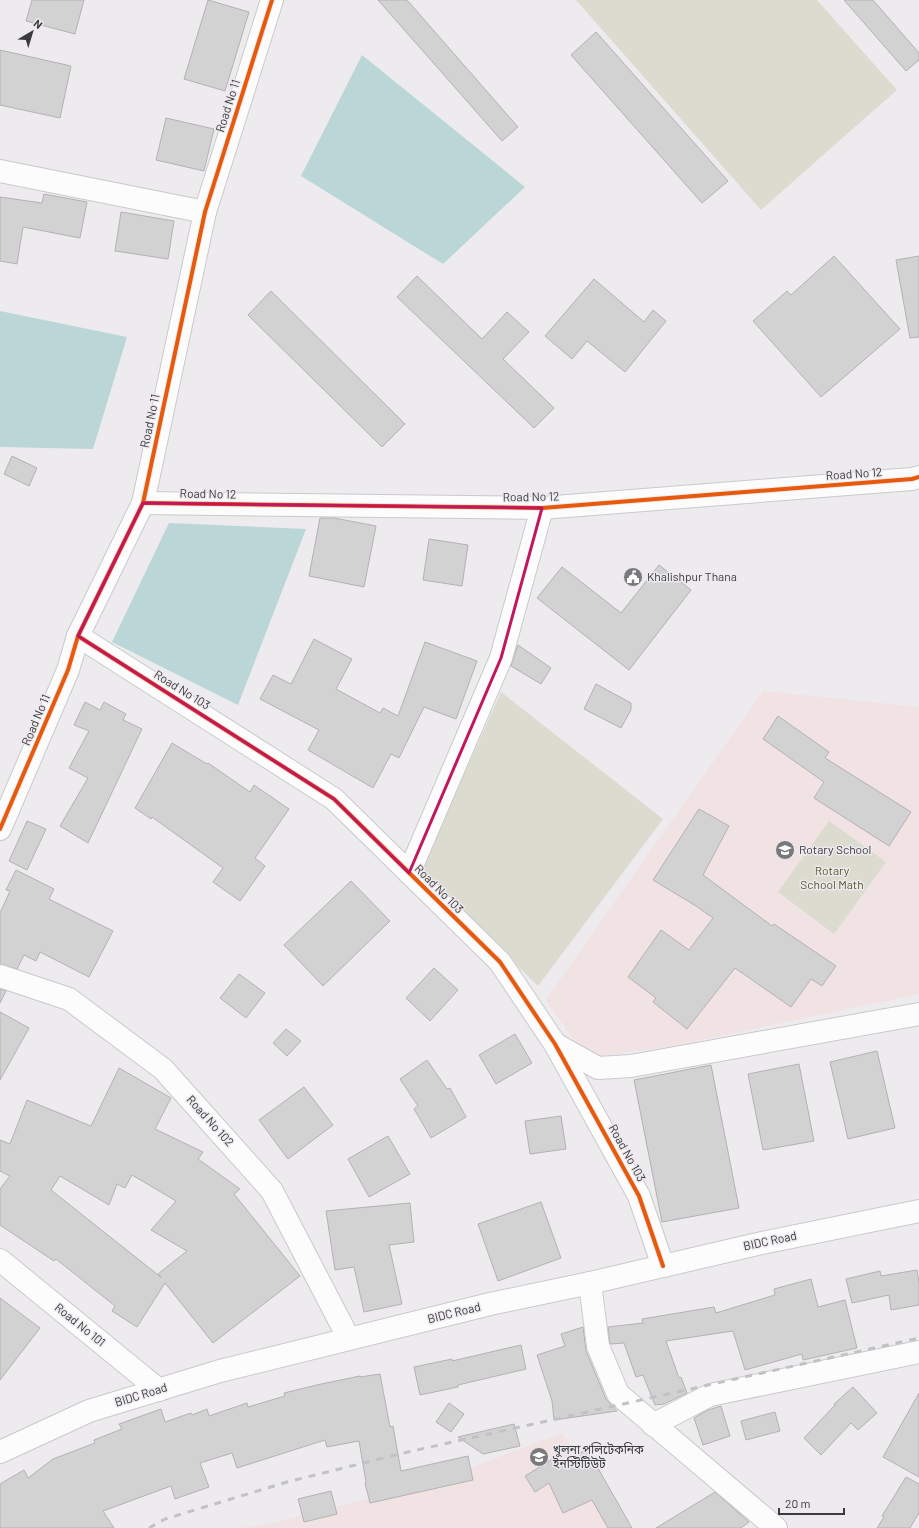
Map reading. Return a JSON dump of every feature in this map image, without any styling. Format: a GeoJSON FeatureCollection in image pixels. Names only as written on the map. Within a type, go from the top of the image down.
{"type":"FeatureCollection","features":[{"type":"Feature","properties":{"kind":"street","name":"Road No 11"},"geometry":{"type":"LineString","coordinates":[[0,829],[68,670],[78,636],[143,503],[205,212],[272,0]]}},
{"type":"Feature","properties":{"kind":"street"},"geometry":{"type":"LineString","coordinates":[[0,171],[205,212]]}},
{"type":"Feature","properties":{"kind":"street","name":"Road No 12"},"geometry":{"type":"LineString","coordinates":[[143,503],[542,508],[912,480],[919,477]]}},
{"type":"Feature","properties":{"kind":"street"},"geometry":{"type":"LineString","coordinates":[[409,873],[501,658],[542,508]]}},
{"type":"Feature","properties":{"kind":"street","name":"Road No 103"},"geometry":{"type":"LineString","coordinates":[[78,636],[334,799],[500,962],[555,1044],[639,1196],[663,1266]]}},
{"type":"Feature","properties":{"kind":"street","name":"Road No 102"},"geometry":{"type":"LineString","coordinates":[[0,976],[69,999],[163,1068],[272,1191],[349,1339]]}},
{"type":"Feature","properties":{"kind":"street"},"geometry":{"type":"LineString","coordinates":[[555,1044],[598,1068],[631,1066],[919,1014]]}},
{"type":"Feature","properties":{"kind":"street","name":"BIDC Road"},"geometry":{"type":"LineString","coordinates":[[0,1452],[88,1411],[220,1371],[490,1304],[590,1283],[762,1243],[919,1211]]}},
{"type":"Feature","properties":{"kind":"street","name":"Road No 101"},"geometry":{"type":"LineString","coordinates":[[0,1260],[159,1390]]}},
{"type":"Feature","properties":{"kind":"street"},"geometry":{"type":"LineString","coordinates":[[590,1283],[598,1346],[618,1394],[776,1528]]}},
{"type":"Feature","properties":{"kind":"street"},"geometry":{"type":"LineString","coordinates":[[653,1425],[710,1395],[919,1352]]}},
{"type":"Feature","properties":{"kind":"highlighted area"},"geometry":{"type":"Polygon","coordinates":[[[143,503],[542,508],[501,658],[409,873],[334,799],[78,636],[143,503]]]}},
{"type":"Feature","properties":{"kind":"shaded area","name":"Rotary School"},"geometry":{"type":"Polygon","coordinates":[[[763,691],[919,707],[919,994],[672,1046],[586,1058],[546,1000],[763,691]]]}},
{"type":"Feature","properties":{"kind":"shaded area","name":"খুলনা পলিটেকনিক ইনস্টিটিউট"},"geometry":{"type":"Polygon","coordinates":[[[562,1433],[632,1528],[241,1528],[278,1522],[433,1482],[562,1433]]]}},
{"type":"Feature","properties":{"kind":"green space"},"geometry":{"type":"Polygon","coordinates":[[[576,0],[817,0],[897,90],[761,210],[576,0]]]}},
{"type":"Feature","properties":{"kind":"green space"},"geometry":{"type":"Polygon","coordinates":[[[501,692],[663,819],[538,986],[420,872],[501,692]]]}},
{"type":"Feature","properties":{"kind":"green space","name":"Rotary School Math"},"geometry":{"type":"Polygon","coordinates":[[[829,821],[886,862],[834,934],[778,892],[829,821]]]}},
{"type":"Feature","properties":{"kind":"water"},"geometry":{"type":"Polygon","coordinates":[[[362,55],[525,187],[443,264],[301,176],[362,55]]]}},
{"type":"Feature","properties":{"kind":"water"},"geometry":{"type":"Polygon","coordinates":[[[0,311],[127,337],[93,449],[0,447],[0,311]]]}},
{"type":"Feature","properties":{"kind":"water"},"geometry":{"type":"Polygon","coordinates":[[[169,523],[306,529],[238,705],[112,642],[169,523]]]}},
{"type":"Feature","properties":{"kind":"building"},"geometry":{"type":"Polygon","coordinates":[[[32,0],[84,0],[75,34],[26,21],[32,0]]]}},
{"type":"Feature","properties":{"kind":"building"},"geometry":{"type":"Polygon","coordinates":[[[208,0],[249,12],[225,91],[184,79],[208,0]]]}},
{"type":"Feature","properties":{"kind":"building"},"geometry":{"type":"Polygon","coordinates":[[[378,0],[407,0],[518,127],[502,141],[378,0]]]}},
{"type":"Feature","properties":{"kind":"building"},"geometry":{"type":"Polygon","coordinates":[[[844,0],[873,0],[919,53],[919,60],[906,71],[844,0]]]}},
{"type":"Feature","properties":{"kind":"building"},"geometry":{"type":"Polygon","coordinates":[[[596,32],[728,181],[702,203],[571,55],[596,32]]]}},
{"type":"Feature","properties":{"kind":"building"},"geometry":{"type":"Polygon","coordinates":[[[0,50],[71,66],[60,118],[0,105],[0,50]]]}},
{"type":"Feature","properties":{"kind":"building"},"geometry":{"type":"Polygon","coordinates":[[[166,118],[214,129],[204,171],[156,160],[166,118]]]}},
{"type":"Feature","properties":{"kind":"building"},"geometry":{"type":"Polygon","coordinates":[[[44,194],[87,202],[80,238],[23,227],[17,264],[0,261],[0,197],[42,203],[44,194]]]}},
{"type":"Feature","properties":{"kind":"building"},"geometry":{"type":"Polygon","coordinates":[[[121,212],[174,221],[168,259],[115,251],[121,212]]]}},
{"type":"Feature","properties":{"kind":"building"},"geometry":{"type":"Polygon","coordinates":[[[834,256],[900,329],[821,397],[753,321],[787,291],[791,295],[834,256]]]}},
{"type":"Feature","properties":{"kind":"building"},"geometry":{"type":"Polygon","coordinates":[[[919,256],[919,337],[910,338],[896,260],[919,256]]]}},
{"type":"Feature","properties":{"kind":"building"},"geometry":{"type":"Polygon","coordinates":[[[417,276],[482,339],[507,312],[529,332],[503,359],[554,408],[534,428],[397,297],[417,276]]]}},
{"type":"Feature","properties":{"kind":"building"},"geometry":{"type":"Polygon","coordinates":[[[594,279],[644,322],[653,310],[666,321],[625,372],[587,341],[572,359],[545,336],[594,279]]]}},
{"type":"Feature","properties":{"kind":"building"},"geometry":{"type":"Polygon","coordinates":[[[271,291],[405,424],[382,447],[248,315],[271,291]]]}},
{"type":"Feature","properties":{"kind":"building"},"geometry":{"type":"Polygon","coordinates":[[[12,456],[37,468],[29,486],[4,474],[12,456]]]}},
{"type":"Feature","properties":{"kind":"building"},"geometry":{"type":"Polygon","coordinates":[[[320,518],[334,518],[376,526],[364,587],[309,576],[320,518]]]}},
{"type":"Feature","properties":{"kind":"building"},"geometry":{"type":"Polygon","coordinates":[[[429,539],[468,545],[462,586],[423,580],[429,539]]]}},
{"type":"Feature","properties":{"kind":"building"},"geometry":{"type":"Polygon","coordinates":[[[659,565],[691,590],[629,670],[537,598],[562,567],[621,613],[659,565]]]}},
{"type":"Feature","properties":{"kind":"building"},"geometry":{"type":"Polygon","coordinates":[[[314,639],[352,659],[336,689],[380,713],[383,708],[398,716],[425,642],[477,661],[456,719],[424,707],[399,758],[391,754],[373,788],[308,750],[319,730],[260,699],[273,675],[291,684],[314,639]]]}},
{"type":"Feature","properties":{"kind":"building"},"geometry":{"type":"Polygon","coordinates":[[[518,645],[551,668],[541,684],[511,666],[518,645]]]}},
{"type":"Feature","properties":{"kind":"building"},"geometry":{"type":"Polygon","coordinates":[[[596,684],[631,703],[631,710],[621,728],[584,709],[596,684]]]}},
{"type":"Feature","properties":{"kind":"building"},"geometry":{"type":"Polygon","coordinates":[[[85,702],[100,710],[104,702],[126,714],[123,720],[142,729],[88,843],[60,826],[88,778],[69,768],[89,731],[74,725],[85,702]]]}},
{"type":"Feature","properties":{"kind":"building"},"geometry":{"type":"Polygon","coordinates":[[[778,716],[829,752],[825,758],[911,812],[889,846],[814,798],[824,782],[763,739],[778,716]]]}},
{"type":"Feature","properties":{"kind":"building"},"geometry":{"type":"Polygon","coordinates":[[[172,743],[207,764],[208,763],[250,792],[254,785],[289,809],[255,858],[265,866],[240,901],[213,882],[223,868],[152,817],[151,819],[135,808],[172,743]]]}},
{"type":"Feature","properties":{"kind":"building"},"geometry":{"type":"Polygon","coordinates":[[[699,809],[729,826],[703,875],[772,926],[774,924],[836,966],[822,986],[811,979],[791,1007],[735,968],[687,1029],[653,1002],[656,998],[628,977],[661,930],[689,950],[713,918],[653,880],[699,809]]]}},
{"type":"Feature","properties":{"kind":"building"},"geometry":{"type":"Polygon","coordinates":[[[27,821],[46,829],[27,870],[9,861],[27,821]]]}},
{"type":"Feature","properties":{"kind":"building"},"geometry":{"type":"Polygon","coordinates":[[[16,870],[54,889],[49,899],[113,931],[89,977],[40,952],[36,961],[24,955],[17,969],[0,964],[0,913],[10,891],[6,890],[16,870]]]}},
{"type":"Feature","properties":{"kind":"building"},"geometry":{"type":"Polygon","coordinates":[[[351,881],[390,921],[323,986],[284,945],[351,881]]]}},
{"type":"Feature","properties":{"kind":"building"},"geometry":{"type":"Polygon","coordinates":[[[434,968],[458,990],[430,1021],[406,998],[434,968]]]}},
{"type":"Feature","properties":{"kind":"building"},"geometry":{"type":"Polygon","coordinates":[[[239,974],[265,993],[246,1018],[220,998],[239,974]]]}},
{"type":"Feature","properties":{"kind":"building"},"geometry":{"type":"Polygon","coordinates":[[[0,989],[6,991],[0,1003],[0,989]]]}},
{"type":"Feature","properties":{"kind":"building"},"geometry":{"type":"Polygon","coordinates":[[[0,1012],[29,1028],[0,1080],[0,1012]]]}},
{"type":"Feature","properties":{"kind":"building"},"geometry":{"type":"Polygon","coordinates":[[[286,1029],[301,1041],[287,1056],[273,1043],[286,1029]]]}},
{"type":"Feature","properties":{"kind":"building"},"geometry":{"type":"Polygon","coordinates":[[[515,1034],[532,1063],[496,1084],[479,1055],[515,1034]]]}},
{"type":"Feature","properties":{"kind":"building"},"geometry":{"type":"Polygon","coordinates":[[[877,1051],[895,1128],[848,1139],[830,1062],[877,1051]]]}},
{"type":"Feature","properties":{"kind":"building"},"geometry":{"type":"Polygon","coordinates":[[[427,1060],[447,1089],[450,1088],[466,1117],[431,1138],[414,1109],[418,1106],[400,1079],[427,1060]]]}},
{"type":"Feature","properties":{"kind":"building"},"geometry":{"type":"Polygon","coordinates":[[[799,1064],[814,1141],[763,1150],[748,1074],[799,1064]]]}},
{"type":"Feature","properties":{"kind":"building"},"geometry":{"type":"Polygon","coordinates":[[[711,1065],[739,1208],[662,1222],[634,1080],[711,1065]]]}},
{"type":"Feature","properties":{"kind":"building"},"geometry":{"type":"Polygon","coordinates":[[[119,1068],[171,1098],[155,1129],[203,1152],[198,1159],[240,1189],[234,1194],[300,1276],[213,1343],[165,1283],[137,1327],[112,1311],[115,1306],[56,1259],[54,1261],[0,1225],[0,1189],[10,1176],[0,1171],[0,1140],[10,1144],[27,1100],[91,1126],[119,1068]],[[132,1175],[125,1188],[117,1184],[109,1205],[60,1176],[51,1190],[162,1278],[158,1274],[187,1251],[151,1230],[176,1201],[132,1175]]]}},
{"type":"Feature","properties":{"kind":"building"},"geometry":{"type":"Polygon","coordinates":[[[304,1087],[333,1125],[288,1159],[259,1120],[304,1087]]]}},
{"type":"Feature","properties":{"kind":"building"},"geometry":{"type":"Polygon","coordinates":[[[561,1116],[566,1149],[530,1154],[525,1121],[561,1116]]]}},
{"type":"Feature","properties":{"kind":"building"},"geometry":{"type":"Polygon","coordinates":[[[388,1136],[410,1174],[369,1197],[348,1159],[388,1136]]]}},
{"type":"Feature","properties":{"kind":"building"},"geometry":{"type":"Polygon","coordinates":[[[541,1202],[561,1258],[498,1281],[478,1224],[541,1202]]]}},
{"type":"Feature","properties":{"kind":"building"},"geometry":{"type":"Polygon","coordinates":[[[410,1203],[414,1242],[389,1245],[402,1304],[364,1312],[354,1267],[335,1270],[326,1211],[410,1203]]]}},
{"type":"Feature","properties":{"kind":"building"},"geometry":{"type":"Polygon","coordinates":[[[917,1270],[919,1283],[919,1305],[891,1310],[889,1295],[852,1303],[846,1279],[880,1271],[881,1276],[917,1270]]]}},
{"type":"Feature","properties":{"kind":"building"},"geometry":{"type":"Polygon","coordinates":[[[811,1279],[818,1307],[845,1300],[857,1348],[803,1360],[802,1354],[745,1370],[733,1331],[666,1341],[679,1378],[681,1377],[687,1393],[664,1404],[655,1405],[643,1375],[636,1377],[624,1343],[610,1343],[608,1327],[643,1323],[642,1319],[714,1307],[716,1313],[775,1295],[774,1289],[811,1279]]]}},
{"type":"Feature","properties":{"kind":"building"},"geometry":{"type":"Polygon","coordinates":[[[0,1298],[40,1328],[0,1380],[0,1298]]]}},
{"type":"Feature","properties":{"kind":"building"},"geometry":{"type":"Polygon","coordinates":[[[583,1327],[586,1351],[606,1399],[617,1411],[554,1420],[552,1401],[537,1355],[565,1346],[561,1334],[583,1327]]]}},
{"type":"Feature","properties":{"kind":"building"},"geometry":{"type":"Polygon","coordinates":[[[521,1345],[526,1369],[458,1385],[458,1387],[420,1395],[414,1367],[452,1359],[452,1361],[521,1345]]]}},
{"type":"Feature","properties":{"kind":"building"},"geometry":{"type":"Polygon","coordinates":[[[380,1374],[390,1427],[393,1426],[401,1471],[468,1456],[473,1480],[370,1503],[365,1483],[359,1441],[327,1447],[325,1440],[237,1468],[232,1453],[200,1463],[209,1487],[175,1499],[171,1486],[103,1511],[114,1528],[0,1528],[0,1484],[24,1470],[28,1478],[53,1459],[95,1443],[94,1440],[122,1429],[119,1424],[161,1409],[165,1422],[191,1413],[192,1415],[207,1409],[209,1416],[247,1403],[248,1407],[285,1396],[284,1393],[360,1376],[380,1374]]]}},
{"type":"Feature","properties":{"kind":"building"},"geometry":{"type":"Polygon","coordinates":[[[853,1387],[877,1413],[858,1430],[851,1423],[821,1455],[804,1438],[835,1405],[834,1404],[853,1387]]]}},
{"type":"Feature","properties":{"kind":"building"},"geometry":{"type":"Polygon","coordinates":[[[919,1393],[919,1477],[883,1457],[919,1393]]]}},
{"type":"Feature","properties":{"kind":"building"},"geometry":{"type":"Polygon","coordinates":[[[449,1403],[464,1414],[451,1432],[436,1422],[449,1403]]]}},
{"type":"Feature","properties":{"kind":"building"},"geometry":{"type":"Polygon","coordinates":[[[721,1406],[730,1436],[703,1445],[694,1418],[708,1410],[721,1406]]]}},
{"type":"Feature","properties":{"kind":"building"},"geometry":{"type":"Polygon","coordinates":[[[775,1412],[780,1431],[746,1440],[741,1421],[775,1412]]]}},
{"type":"Feature","properties":{"kind":"building"},"geometry":{"type":"Polygon","coordinates":[[[514,1424],[520,1446],[483,1454],[458,1437],[514,1424]]]}},
{"type":"Feature","properties":{"kind":"building"},"geometry":{"type":"Polygon","coordinates":[[[587,1449],[632,1528],[608,1528],[592,1500],[563,1513],[549,1483],[535,1492],[525,1476],[556,1457],[560,1464],[587,1449]]]}},
{"type":"Feature","properties":{"kind":"building"},"geometry":{"type":"Polygon","coordinates":[[[906,1477],[919,1484],[919,1513],[910,1528],[877,1528],[884,1517],[882,1516],[906,1477]]]}},
{"type":"Feature","properties":{"kind":"building"},"geometry":{"type":"Polygon","coordinates":[[[331,1491],[337,1514],[304,1522],[298,1499],[331,1491]]]}},
{"type":"Feature","properties":{"kind":"building"},"geometry":{"type":"Polygon","coordinates":[[[715,1492],[749,1522],[741,1528],[656,1528],[715,1492]]]}},
{"type":"Feature","properties":{"kind":"railway"},"geometry":{"type":"LineString","coordinates":[[149,1528],[165,1519],[287,1482],[408,1452],[919,1338]]}},
{"type":"Feature","properties":{"kind":"cycle path"},"geometry":{"type":"LineString","coordinates":[[0,829],[68,670],[78,636],[143,503],[205,212],[272,0]]}},
{"type":"Feature","properties":{"kind":"cycle path"},"geometry":{"type":"LineString","coordinates":[[143,503],[542,508],[912,479],[919,477]]}},
{"type":"Feature","properties":{"kind":"cycle path"},"geometry":{"type":"LineString","coordinates":[[78,636],[334,799],[500,962],[555,1044],[639,1196],[663,1266]]}},
{"type":"Feature","properties":{"kind":"place","name":"Khalishpur Thana"},"geometry":{"type":"Point","coordinates":[633,577]}},
{"type":"Feature","properties":{"kind":"place","name":"Rotary School"},"geometry":{"type":"Point","coordinates":[785,850]}},
{"type":"Feature","properties":{"kind":"place","name":"খুলনা পলিটেকনিক ইনস্টিটিউট"},"geometry":{"type":"Point","coordinates":[539,1457]}}]}
